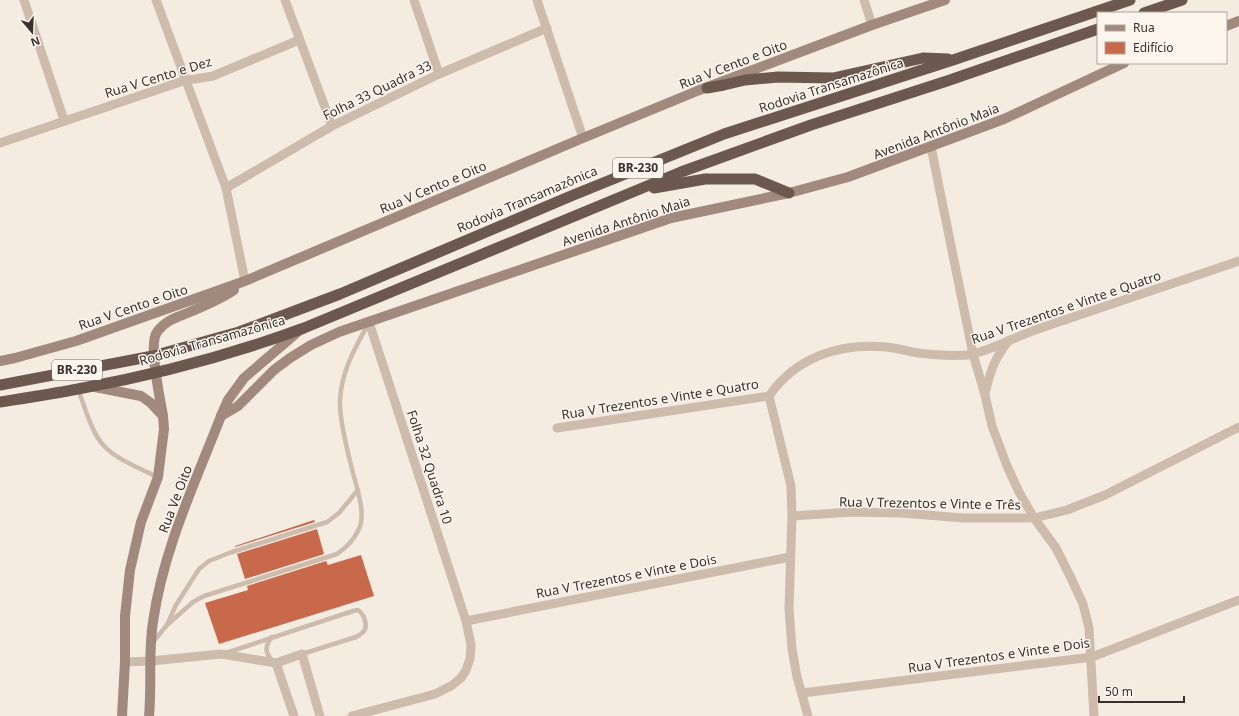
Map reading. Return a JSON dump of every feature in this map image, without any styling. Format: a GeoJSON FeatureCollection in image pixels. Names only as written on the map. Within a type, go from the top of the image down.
{"type":"FeatureCollection","features":[{"type":"Feature","properties":{"kind":"highway","name":"Rodovia Transamazônica"},"geometry":{"type":"LineString","coordinates":[[0,385],[154,356],[239,332],[292,314],[585,190],[724,134],[956,59],[1130,0]]}},
{"type":"Feature","properties":{"kind":"highway"},"geometry":{"type":"LineString","coordinates":[[1147,12],[1182,0]]}},
{"type":"Feature","properties":{"kind":"highway","name":"Rodovia Transamazônica"},"geometry":{"type":"LineString","coordinates":[[0,402],[78,389],[157,372],[263,343],[304,328],[615,198],[681,172],[811,125],[947,81],[1097,29]]}},
{"type":"Feature","properties":{"kind":"highway"},"geometry":{"type":"LineString","coordinates":[[707,88],[745,80],[778,77],[833,78],[923,58],[956,59]]}},
{"type":"Feature","properties":{"kind":"highway"},"geometry":{"type":"LineString","coordinates":[[615,198],[666,186],[705,179],[755,179],[788,193]]}},
{"type":"Feature","properties":{"kind":"main road","name":"Rua V Cento e Oito"},"geometry":{"type":"LineString","coordinates":[[0,361],[76,341],[245,281],[583,138],[707,88],[872,25],[945,0]]}},
{"type":"Feature","properties":{"kind":"main road"},"geometry":{"type":"LineString","coordinates":[[1227,26],[1239,21]]}},
{"type":"Feature","properties":{"kind":"main road","name":"Avenida Antônio Maia"},"geometry":{"type":"LineString","coordinates":[[222,416],[238,406],[274,370],[290,358],[339,332],[671,218],[788,193],[848,177],[1004,119],[1122,64]]}},
{"type":"Feature","properties":{"kind":"main road","name":"Rua Ve Oito"},"geometry":{"type":"LineString","coordinates":[[122,716],[125,662],[125,616],[130,570],[142,522],[158,477],[164,429],[154,356],[154,341],[156,333],[166,322],[221,298],[245,281]]}},
{"type":"Feature","properties":{"kind":"main road","name":"Rua Ve Oito"},"geometry":{"type":"LineString","coordinates":[[149,716],[151,644],[158,588],[167,556],[228,400],[244,378],[304,328]]}},
{"type":"Feature","properties":{"kind":"main road"},"geometry":{"type":"LineString","coordinates":[[93,386],[142,396],[163,416]]}},
{"type":"Feature","properties":{"kind":"street"},"geometry":{"type":"LineString","coordinates":[[24,0],[64,120]]}},
{"type":"Feature","properties":{"kind":"street"},"geometry":{"type":"LineString","coordinates":[[156,0],[226,188],[245,281]]}},
{"type":"Feature","properties":{"kind":"street"},"geometry":{"type":"LineString","coordinates":[[285,0],[332,126]]}},
{"type":"Feature","properties":{"kind":"street"},"geometry":{"type":"LineString","coordinates":[[414,0],[439,74]]}},
{"type":"Feature","properties":{"kind":"street"},"geometry":{"type":"LineString","coordinates":[[537,0],[583,138]]}},
{"type":"Feature","properties":{"kind":"street"},"geometry":{"type":"LineString","coordinates":[[864,0],[872,25]]}},
{"type":"Feature","properties":{"kind":"street","name":"Folha 33 Quadra 33"},"geometry":{"type":"LineString","coordinates":[[226,188],[332,126],[439,74],[547,28]]}},
{"type":"Feature","properties":{"kind":"street","name":"Rua V Cento e Dez"},"geometry":{"type":"LineString","coordinates":[[0,143],[64,120],[186,80],[213,76],[299,40]]}},
{"type":"Feature","properties":{"kind":"street"},"geometry":{"type":"LineString","coordinates":[[931,147],[974,354],[992,426],[1007,466],[1019,492],[1034,518],[1056,548],[1070,576],[1082,604],[1089,628],[1092,658],[1094,716]]}},
{"type":"Feature","properties":{"kind":"street","name":"Rua V Trezentos e Vinte e Quatro"},"geometry":{"type":"LineString","coordinates":[[557,428],[769,396],[784,378],[796,369],[815,357],[838,349],[859,346],[887,347],[925,354],[974,354],[1030,332],[1239,261]]}},
{"type":"Feature","properties":{"kind":"street","name":"Folha 32 Quadra 10"},"geometry":{"type":"LineString","coordinates":[[352,716],[435,694],[456,682],[466,670],[470,659],[470,645],[466,621],[369,322]]}},
{"type":"Feature","properties":{"kind":"street"},"geometry":{"type":"LineString","coordinates":[[985,395],[994,362],[1010,340]]}},
{"type":"Feature","properties":{"kind":"street"},"geometry":{"type":"LineString","coordinates":[[769,396],[791,486],[792,516],[789,608],[792,649],[797,677],[808,716]]}},
{"type":"Feature","properties":{"kind":"street","name":"Rua V Trezentos e Vinte e Três"},"geometry":{"type":"LineString","coordinates":[[792,516],[852,512],[902,513],[963,518],[1034,518],[1067,510],[1105,495],[1239,427]]}},
{"type":"Feature","properties":{"kind":"street","name":"Rua V Trezentos e Vinte e Dois"},"geometry":{"type":"LineString","coordinates":[[466,621],[790,556]]}},
{"type":"Feature","properties":{"kind":"street","name":"Rua V Trezentos e Vinte e Dois"},"geometry":{"type":"LineString","coordinates":[[802,693],[1092,658],[1239,600]]}},
{"type":"Feature","properties":{"kind":"street"},"geometry":{"type":"LineString","coordinates":[[125,662],[221,654],[276,663],[302,654],[320,716]]}},
{"type":"Feature","properties":{"kind":"street"},"geometry":{"type":"LineString","coordinates":[[276,663],[294,716]]}},
{"type":"Feature","properties":{"kind":"lane"},"geometry":{"type":"LineString","coordinates":[[151,644],[167,625],[193,602],[204,596],[337,554],[346,548],[360,528],[362,518],[358,490],[347,446],[340,401],[347,367],[369,322]]}},
{"type":"Feature","properties":{"kind":"lane"},"geometry":{"type":"LineString","coordinates":[[78,389],[96,434],[105,446],[115,455],[158,477]]}},
{"type":"Feature","properties":{"kind":"lane"},"geometry":{"type":"LineString","coordinates":[[167,625],[188,586],[199,570],[209,561],[229,553],[327,522],[339,513],[358,490]]}},
{"type":"Feature","properties":{"kind":"lane"},"geometry":{"type":"LineString","coordinates":[[221,654],[358,610],[363,616],[365,629],[356,637],[302,654]]}},
{"type":"Feature","properties":{"kind":"lane"},"geometry":{"type":"LineString","coordinates":[[272,637],[267,643],[266,650],[268,656],[276,663]]}},
{"type":"Feature","properties":{"kind":"building"},"geometry":{"type":"Polygon","coordinates":[[[314,520],[315,522],[235,547],[235,546],[314,520]]]}},
{"type":"Feature","properties":{"kind":"building"},"geometry":{"type":"Polygon","coordinates":[[[317,529],[324,554],[245,579],[237,554],[317,529]]]}},
{"type":"Feature","properties":{"kind":"building"},"geometry":{"type":"Polygon","coordinates":[[[361,555],[374,596],[219,644],[205,603],[248,590],[247,586],[326,561],[328,565],[361,555]]]}}]}
